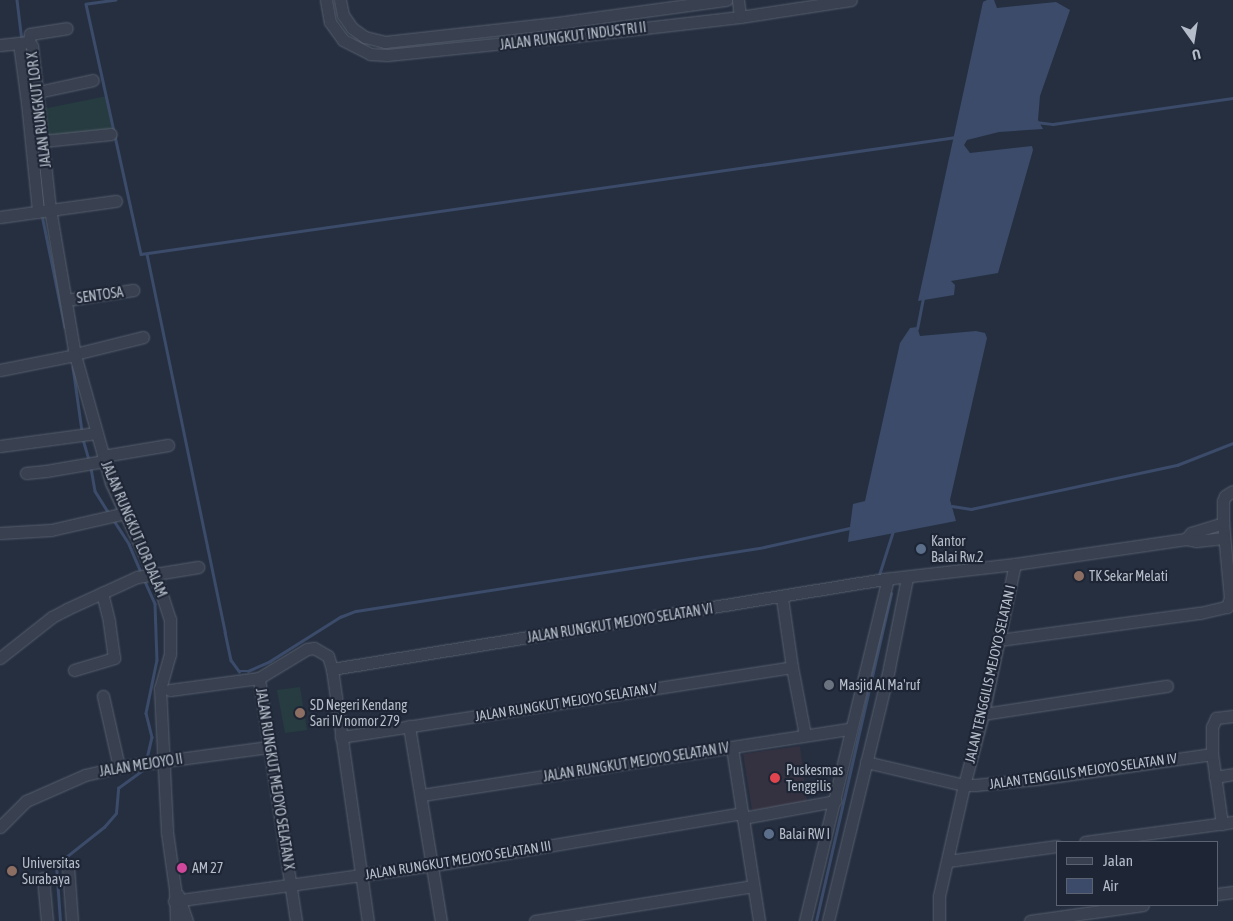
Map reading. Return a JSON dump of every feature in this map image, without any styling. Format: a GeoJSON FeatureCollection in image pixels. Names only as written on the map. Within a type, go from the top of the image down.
{"type":"FeatureCollection","features":[{"type":"Feature","properties":{"kind":"street","name":"JALAN RUNGKUT INDUSTRI II"},"geometry":{"type":"LineString","coordinates":[[326,0],[330,22],[343,40],[370,54],[387,55],[482,47],[740,16],[851,0]]}},
{"type":"Feature","properties":{"kind":"street","name":"JALAN RUNGKUT INDUSTRI II"},"geometry":{"type":"LineString","coordinates":[[340,0],[343,15],[352,28],[373,40],[385,42],[557,24],[726,0]]}},
{"type":"Feature","properties":{"kind":"street"},"geometry":{"type":"LineString","coordinates":[[738,0],[740,16]]}},
{"type":"Feature","properties":{"kind":"street"},"geometry":{"type":"LineString","coordinates":[[43,210],[27,102],[23,42],[30,34],[67,28]]}},
{"type":"Feature","properties":{"kind":"street","name":"JALAN RUNGKUT LOR X"},"geometry":{"type":"LineString","coordinates":[[0,45],[23,42],[32,46],[43,141],[43,210]]}},
{"type":"Feature","properties":{"kind":"street"},"geometry":{"type":"LineString","coordinates":[[38,92],[92,80]]}},
{"type":"Feature","properties":{"kind":"street"},"geometry":{"type":"LineString","coordinates":[[43,141],[111,134]]}},
{"type":"Feature","properties":{"kind":"street"},"geometry":{"type":"LineString","coordinates":[[0,217],[116,201]]}},
{"type":"Feature","properties":{"kind":"street","name":"JALAN RUNGKUT LOR DALAM"},"geometry":{"type":"LineString","coordinates":[[43,210],[66,300],[72,355],[87,435],[98,461],[126,513],[146,575],[166,603],[172,636],[170,654],[160,688],[167,832],[177,897]]}},
{"type":"Feature","properties":{"kind":"street","name":"SENTOSA"},"geometry":{"type":"LineString","coordinates":[[66,300],[133,290]]}},
{"type":"Feature","properties":{"kind":"street"},"geometry":{"type":"LineString","coordinates":[[0,370],[72,355],[143,337]]}},
{"type":"Feature","properties":{"kind":"street"},"geometry":{"type":"LineString","coordinates":[[0,446],[87,435]]}},
{"type":"Feature","properties":{"kind":"street"},"geometry":{"type":"LineString","coordinates":[[26,473],[98,461],[168,445]]}},
{"type":"Feature","properties":{"kind":"street"},"geometry":{"type":"LineString","coordinates":[[999,640],[1167,618],[1226,608],[1232,602],[1224,538],[1224,498],[1233,491]]}},
{"type":"Feature","properties":{"kind":"street"},"geometry":{"type":"LineString","coordinates":[[0,533],[51,530],[113,518],[126,513]]}},
{"type":"Feature","properties":{"kind":"street"},"geometry":{"type":"LineString","coordinates":[[1223,523],[1191,533],[1186,538],[1196,541],[1224,538]]}},
{"type":"Feature","properties":{"kind":"street","name":"JALAN RUNGKUT MEJOYO SELATAN VI"},"geometry":{"type":"LineString","coordinates":[[332,669],[782,598],[888,579],[1015,564],[1186,538]]}},
{"type":"Feature","properties":{"kind":"street","name":"JALAN TENGGILIS MEJOYO SELATAN I"},"geometry":{"type":"LineString","coordinates":[[939,921],[939,896],[964,784],[983,714],[1015,564]]}},
{"type":"Feature","properties":{"kind":"street"},"geometry":{"type":"LineString","coordinates":[[0,656],[52,617],[102,593],[146,575],[198,567]]}},
{"type":"Feature","properties":{"kind":"street"},"geometry":{"type":"LineString","coordinates":[[805,921],[841,812],[866,762],[889,668],[907,578]]}},
{"type":"Feature","properties":{"kind":"street"},"geometry":{"type":"LineString","coordinates":[[828,921],[850,729],[888,579]]}},
{"type":"Feature","properties":{"kind":"street"},"geometry":{"type":"LineString","coordinates":[[74,670],[114,658],[109,621],[102,593]]}},
{"type":"Feature","properties":{"kind":"street"},"geometry":{"type":"LineString","coordinates":[[782,598],[792,667],[805,734]]}},
{"type":"Feature","properties":{"kind":"street","name":"JALAN RUNGKUT MEJOYO SELATAN X"},"geometry":{"type":"LineString","coordinates":[[296,921],[259,678],[311,648],[317,649],[328,656],[332,669],[368,921]]}},
{"type":"Feature","properties":{"kind":"street","name":"JALAN RUNGKUT MEJOYO SELATAN V"},"geometry":{"type":"LineString","coordinates":[[341,737],[792,667]]}},
{"type":"Feature","properties":{"kind":"street"},"geometry":{"type":"LineString","coordinates":[[170,690],[259,678]]}},
{"type":"Feature","properties":{"kind":"street"},"geometry":{"type":"LineString","coordinates":[[983,714],[1167,686]]}},
{"type":"Feature","properties":{"kind":"street"},"geometry":{"type":"LineString","coordinates":[[103,696],[119,767]]}},
{"type":"Feature","properties":{"kind":"street"},"geometry":{"type":"LineString","coordinates":[[1093,841],[1228,823],[1215,777],[1212,754],[1212,722],[1216,718],[1233,716]]}},
{"type":"Feature","properties":{"kind":"street"},"geometry":{"type":"LineString","coordinates":[[409,726],[422,795],[441,921]]}},
{"type":"Feature","properties":{"kind":"street","name":"JALAN RUNGKUT MEJOYO SELATAN IV"},"geometry":{"type":"LineString","coordinates":[[422,795],[732,748],[805,734],[850,729]]}},
{"type":"Feature","properties":{"kind":"street","name":"JALAN MEJOYO II"},"geometry":{"type":"LineString","coordinates":[[0,827],[26,801],[85,775],[119,767],[269,747]]}},
{"type":"Feature","properties":{"kind":"street"},"geometry":{"type":"LineString","coordinates":[[732,748],[759,921]]}},
{"type":"Feature","properties":{"kind":"street","name":"JALAN TENGGILIS MEJOYO SELATAN IV"},"geometry":{"type":"LineString","coordinates":[[866,762],[964,784],[1037,779],[1212,754]]}},
{"type":"Feature","properties":{"kind":"street"},"geometry":{"type":"LineString","coordinates":[[1215,777],[1233,774]]}},
{"type":"Feature","properties":{"kind":"street","name":"JALAN RUNGKUT MEJOYO SELATAN III"},"geometry":{"type":"LineString","coordinates":[[177,897],[291,886],[361,876],[742,816],[841,812]]}},
{"type":"Feature","properties":{"kind":"street"},"geometry":{"type":"LineString","coordinates":[[948,861],[1056,846]]}},
{"type":"Feature","properties":{"kind":"street"},"geometry":{"type":"LineString","coordinates":[[68,867],[72,921]]}},
{"type":"Feature","properties":{"kind":"street"},"geometry":{"type":"LineString","coordinates":[[43,878],[47,921]]}},
{"type":"Feature","properties":{"kind":"street"},"geometry":{"type":"LineString","coordinates":[[535,921],[753,886]]}},
{"type":"Feature","properties":{"kind":"street"},"geometry":{"type":"LineString","coordinates":[[1218,894],[1233,892]]}},
{"type":"Feature","properties":{"kind":"street"},"geometry":{"type":"LineString","coordinates":[[176,921],[177,897]]}},
{"type":"Feature","properties":{"kind":"street"},"geometry":{"type":"LineString","coordinates":[[177,897],[187,921]]}},
{"type":"Feature","properties":{"kind":"street"},"geometry":{"type":"LineString","coordinates":[[1030,921],[1136,906]]}},
{"type":"Feature","properties":{"kind":"shaded area","name":"Puskesmas Tenggilis"},"geometry":{"type":"Polygon","coordinates":[[[800,746],[807,802],[752,810],[743,754],[800,746]]]}},
{"type":"Feature","properties":{"kind":"green space"},"geometry":{"type":"Polygon","coordinates":[[[107,96],[115,131],[49,137],[43,109],[107,96]]]}},
{"type":"Feature","properties":{"kind":"green space"},"geometry":{"type":"Polygon","coordinates":[[[300,687],[307,730],[285,733],[277,690],[300,687]]]}},
{"type":"Feature","properties":{"kind":"water"},"geometry":{"type":"Polygon","coordinates":[[[994,0],[997,8],[1056,2],[1070,10],[1040,96],[1038,120],[1043,129],[999,132],[967,140],[964,145],[970,153],[1032,146],[1033,150],[998,273],[951,281],[955,285],[954,295],[918,301],[983,2],[994,0]]]}},
{"type":"Feature","properties":{"kind":"water"},"geometry":{"type":"Polygon","coordinates":[[[917,327],[920,336],[976,331],[985,333],[987,338],[950,500],[956,521],[848,542],[853,504],[865,501],[900,343],[910,328],[917,327]]]}},
{"type":"Feature","properties":{"kind":"waterway"},"geometry":{"type":"LineString","coordinates":[[17,0],[22,38]]}},
{"type":"Feature","properties":{"kind":"waterway"},"geometry":{"type":"LineString","coordinates":[[116,0],[86,4],[141,254],[956,137]]}},
{"type":"Feature","properties":{"kind":"waterway"},"geometry":{"type":"LineString","coordinates":[[1036,122],[1053,124],[1233,98]]}},
{"type":"Feature","properties":{"kind":"waterway"},"geometry":{"type":"LineString","coordinates":[[42,215],[65,327]]}},
{"type":"Feature","properties":{"kind":"waterway"},"geometry":{"type":"LineString","coordinates":[[147,254],[231,660],[239,671],[248,671],[270,661],[340,617],[356,611],[764,547],[854,527]]}},
{"type":"Feature","properties":{"kind":"waterway"},"geometry":{"type":"LineString","coordinates":[[917,329],[923,298]]}},
{"type":"Feature","properties":{"kind":"waterway"},"geometry":{"type":"LineString","coordinates":[[73,367],[82,431]]}},
{"type":"Feature","properties":{"kind":"waterway"},"geometry":{"type":"LineString","coordinates":[[83,439],[89,460]]}},
{"type":"Feature","properties":{"kind":"waterway"},"geometry":{"type":"LineString","coordinates":[[952,506],[971,509],[1177,465],[1233,443]]}},
{"type":"Feature","properties":{"kind":"waterway"},"geometry":{"type":"LineString","coordinates":[[91,468],[95,491],[109,513]]}},
{"type":"Feature","properties":{"kind":"waterway"},"geometry":{"type":"LineString","coordinates":[[113,519],[129,544],[141,572]]}},
{"type":"Feature","properties":{"kind":"waterway"},"geometry":{"type":"LineString","coordinates":[[879,575],[893,531]]}},
{"type":"Feature","properties":{"kind":"waterway"},"geometry":{"type":"LineString","coordinates":[[144,579],[155,604],[157,660],[146,713],[152,737],[147,759]]}},
{"type":"Feature","properties":{"kind":"waterway"},"geometry":{"type":"LineString","coordinates":[[816,921],[891,593]]}},
{"type":"Feature","properties":{"kind":"waterway"},"geometry":{"type":"LineString","coordinates":[[60,921],[56,865],[104,827],[116,813],[118,788],[144,769]]}},
{"type":"Feature","properties":{"kind":"place","name":"Kantor Balai Rw.2"},"geometry":{"type":"Point","coordinates":[921,549]}},
{"type":"Feature","properties":{"kind":"place","name":"TK Sekar Melati"},"geometry":{"type":"Point","coordinates":[1079,576]}},
{"type":"Feature","properties":{"kind":"place","name":"Masjid Al Ma'ruf"},"geometry":{"type":"Point","coordinates":[829,685]}},
{"type":"Feature","properties":{"kind":"place","name":"SD Negeri Kendang Sari IV nomor 279"},"geometry":{"type":"Point","coordinates":[300,713]}},
{"type":"Feature","properties":{"kind":"place","name":"Puskesmas Tenggilis"},"geometry":{"type":"Point","coordinates":[775,778]}},
{"type":"Feature","properties":{"kind":"place","name":"Balai RW I"},"geometry":{"type":"Point","coordinates":[769,834]}},
{"type":"Feature","properties":{"kind":"place","name":"AM 27"},"geometry":{"type":"Point","coordinates":[182,868]}},
{"type":"Feature","properties":{"kind":"place","name":"Universitas Surabaya"},"geometry":{"type":"Point","coordinates":[12,871]}}]}
